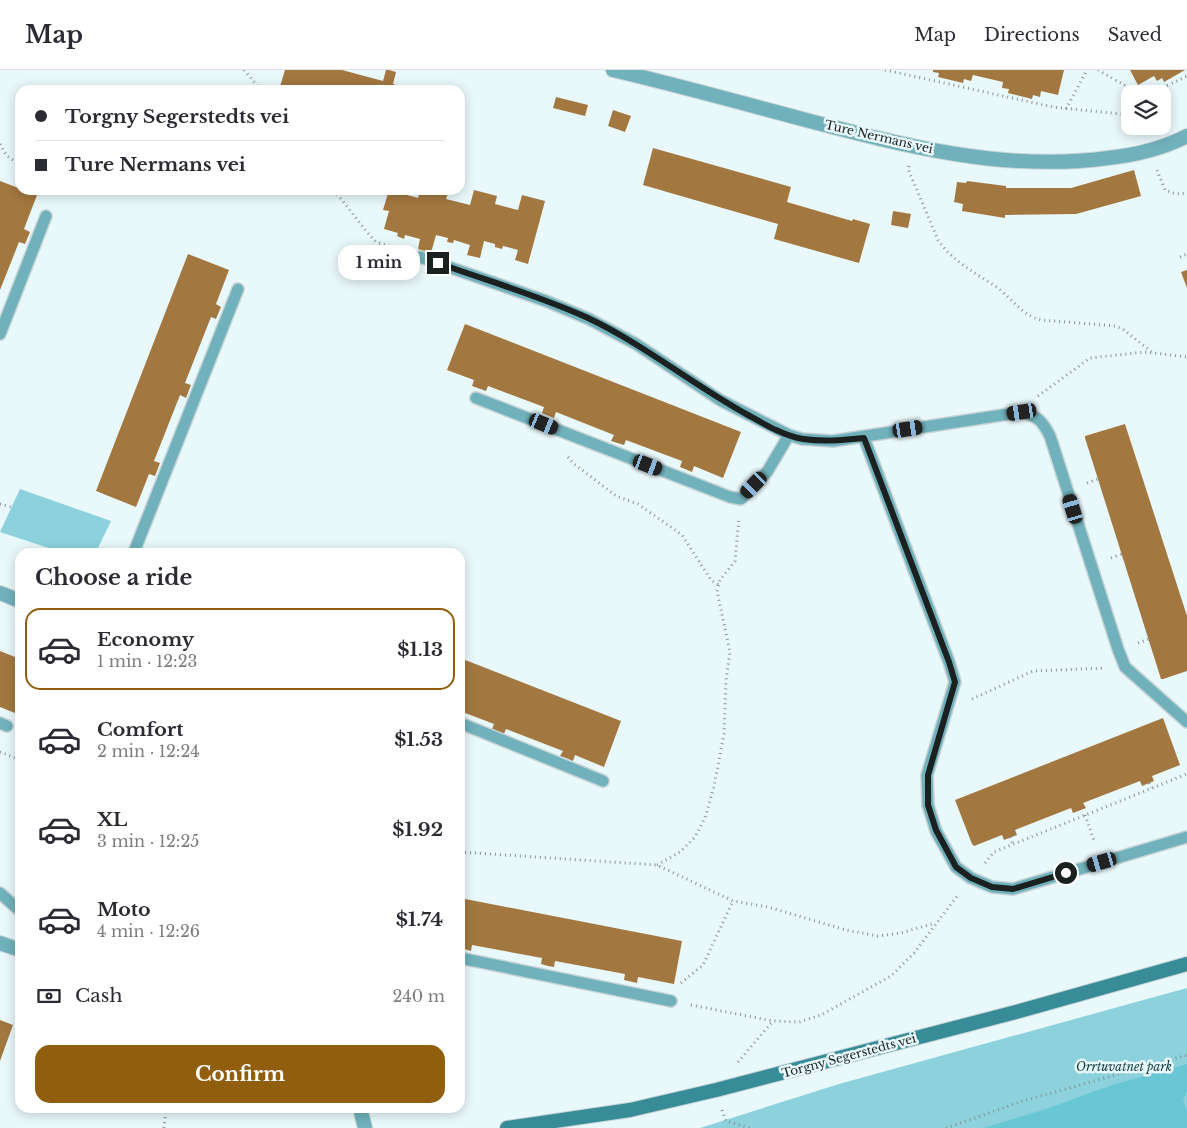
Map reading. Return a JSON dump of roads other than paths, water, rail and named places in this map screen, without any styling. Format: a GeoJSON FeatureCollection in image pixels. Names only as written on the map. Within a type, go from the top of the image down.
{"type":"FeatureCollection","features":[{"type":"Feature","properties":{"kind":"main road","name":"Torgny Segerstedts vei"},"geometry":{"type":"LineString","coordinates":[[507,1128],[630,1110],[716,1090],[1007,1014],[1187,964]]}},
{"type":"Feature","properties":{"kind":"street","name":"Ture Nermans vei"},"geometry":{"type":"LineString","coordinates":[[612,70],[635,73],[884,140],[989,159],[1042,163],[1086,161],[1138,154],[1187,136]]}},
{"type":"Feature","properties":{"kind":"street"},"geometry":{"type":"LineString","coordinates":[[0,593],[15,599]]}},
{"type":"Feature","properties":{"kind":"street"},"geometry":{"type":"LineString","coordinates":[[0,943],[15,948]]}},
{"type":"Feature","properties":{"kind":"street"},"geometry":{"type":"LineString","coordinates":[[361,1113],[365,1128]]}},
{"type":"Feature","properties":{"kind":"lane"},"geometry":{"type":"LineString","coordinates":[[0,334],[46,216]]}},
{"type":"Feature","properties":{"kind":"lane"},"geometry":{"type":"LineString","coordinates":[[420,257],[546,300],[589,318],[636,344],[720,400],[789,435],[802,439],[833,441],[864,438],[908,429],[1022,412],[1036,416],[1044,424],[1050,436],[1125,667],[1187,722]]}},
{"type":"Feature","properties":{"kind":"lane"},"geometry":{"type":"LineString","coordinates":[[136,548],[238,289]]}},
{"type":"Feature","properties":{"kind":"lane"},"geometry":{"type":"LineString","coordinates":[[476,398],[730,497],[741,499],[767,472],[789,435]]}},
{"type":"Feature","properties":{"kind":"lane"},"geometry":{"type":"LineString","coordinates":[[864,438],[955,682],[928,775],[928,805],[936,830],[956,867],[971,878],[992,887],[1013,889],[1187,837]]}},
{"type":"Feature","properties":{"kind":"lane"},"geometry":{"type":"LineString","coordinates":[[465,726],[603,781]]}},
{"type":"Feature","properties":{"kind":"lane"},"geometry":{"type":"LineString","coordinates":[[0,893],[15,906]]}},
{"type":"Feature","properties":{"kind":"lane"},"geometry":{"type":"LineString","coordinates":[[465,959],[671,1001]]}},
{"type":"Feature","properties":{"kind":"park label","name":"Orrtuvatnet park"},"geometry":{"type":"Point","coordinates":[1124,1067]}}]}
